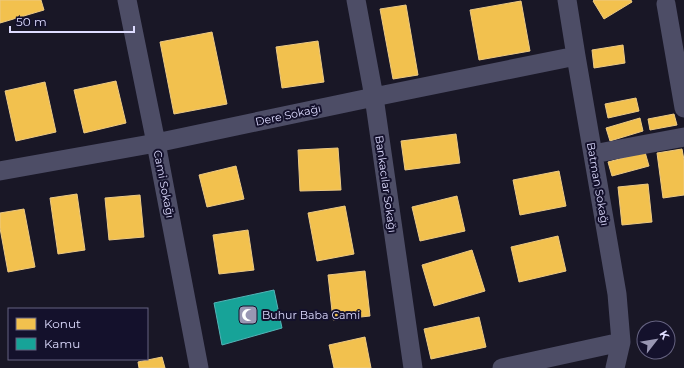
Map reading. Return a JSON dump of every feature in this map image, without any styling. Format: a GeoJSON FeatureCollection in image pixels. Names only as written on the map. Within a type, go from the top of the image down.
{"type":"FeatureCollection","features":[{"type":"Feature","properties":{"kind":"street","name":"Cami Sokağı"},"geometry":{"type":"LineString","coordinates":[[127,0],[200,368]]}},
{"type":"Feature","properties":{"kind":"street","name":"Bankacılar Sokağı"},"geometry":{"type":"LineString","coordinates":[[356,0],[374,97],[413,368]]}},
{"type":"Feature","properties":{"kind":"street","name":"Batman Sokağı"},"geometry":{"type":"LineString","coordinates":[[568,0],[576,56],[617,294],[621,342],[615,368]]}},
{"type":"Feature","properties":{"kind":"street"},"geometry":{"type":"LineString","coordinates":[[666,4],[684,108]]}},
{"type":"Feature","properties":{"kind":"street","name":"Dere Sokağı"},"geometry":{"type":"LineString","coordinates":[[0,171],[156,143],[576,56]]}},
{"type":"Feature","properties":{"kind":"street"},"geometry":{"type":"LineString","coordinates":[[593,154],[684,137]]}},
{"type":"Feature","properties":{"kind":"street"},"geometry":{"type":"LineString","coordinates":[[502,368],[621,342]]}},
{"type":"Feature","properties":{"kind":"building: Konut"},"geometry":{"type":"Polygon","coordinates":[[[0,0],[41,0],[44,10],[0,23],[0,0]]]}},
{"type":"Feature","properties":{"kind":"building: Konut"},"geometry":{"type":"Polygon","coordinates":[[[631,0],[632,2],[604,19],[593,1],[631,0]]]}},
{"type":"Feature","properties":{"kind":"building: Konut"},"geometry":{"type":"Polygon","coordinates":[[[521,1],[530,51],[479,60],[470,10],[521,1]]]}},
{"type":"Feature","properties":{"kind":"building: Konut"},"geometry":{"type":"Polygon","coordinates":[[[406,5],[418,75],[393,79],[380,9],[406,5]]]}},
{"type":"Feature","properties":{"kind":"building: Konut"},"geometry":{"type":"Polygon","coordinates":[[[212,32],[227,104],[174,114],[160,42],[212,32]]]}},
{"type":"Feature","properties":{"kind":"building: Konut"},"geometry":{"type":"Polygon","coordinates":[[[318,41],[324,82],[282,88],[276,47],[318,41]]]}},
{"type":"Feature","properties":{"kind":"building: Konut"},"geometry":{"type":"Polygon","coordinates":[[[623,45],[625,63],[594,68],[592,50],[623,45]]]}},
{"type":"Feature","properties":{"kind":"building: Konut"},"geometry":{"type":"Polygon","coordinates":[[[116,81],[126,123],[84,133],[74,90],[116,81]]]}},
{"type":"Feature","properties":{"kind":"building: Konut"},"geometry":{"type":"Polygon","coordinates":[[[45,82],[56,132],[16,141],[5,91],[45,82]]]}},
{"type":"Feature","properties":{"kind":"building: Konut"},"geometry":{"type":"Polygon","coordinates":[[[636,98],[639,111],[608,118],[605,104],[636,98]]]}},
{"type":"Feature","properties":{"kind":"building: Konut"},"geometry":{"type":"Polygon","coordinates":[[[674,114],[677,125],[650,130],[648,119],[674,114]]]}},
{"type":"Feature","properties":{"kind":"building: Konut"},"geometry":{"type":"Polygon","coordinates":[[[640,118],[643,131],[610,141],[606,128],[640,118]]]}},
{"type":"Feature","properties":{"kind":"building: Konut"},"geometry":{"type":"Polygon","coordinates":[[[456,134],[460,163],[405,170],[401,141],[456,134]]]}},
{"type":"Feature","properties":{"kind":"building: Konut"},"geometry":{"type":"Polygon","coordinates":[[[338,148],[341,190],[300,191],[298,150],[338,148]]]}},
{"type":"Feature","properties":{"kind":"building: Konut"},"geometry":{"type":"Polygon","coordinates":[[[682,149],[684,160],[684,195],[663,198],[657,153],[682,149]]]}},
{"type":"Feature","properties":{"kind":"building: Konut"},"geometry":{"type":"Polygon","coordinates":[[[645,152],[649,166],[612,176],[608,162],[645,152]]]}},
{"type":"Feature","properties":{"kind":"building: Konut"},"geometry":{"type":"Polygon","coordinates":[[[236,166],[244,199],[207,207],[199,175],[236,166]]]}},
{"type":"Feature","properties":{"kind":"building: Konut"},"geometry":{"type":"Polygon","coordinates":[[[559,171],[566,206],[520,215],[513,180],[559,171]]]}},
{"type":"Feature","properties":{"kind":"building: Konut"},"geometry":{"type":"Polygon","coordinates":[[[648,184],[652,222],[622,225],[618,187],[648,184]]]}},
{"type":"Feature","properties":{"kind":"building: Konut"},"geometry":{"type":"Polygon","coordinates":[[[77,194],[85,250],[58,254],[50,198],[77,194]]]}},
{"type":"Feature","properties":{"kind":"building: Konut"},"geometry":{"type":"Polygon","coordinates":[[[140,195],[144,237],[109,240],[105,198],[140,195]]]}},
{"type":"Feature","properties":{"kind":"building: Konut"},"geometry":{"type":"Polygon","coordinates":[[[457,196],[465,231],[420,241],[412,207],[457,196]]]}},
{"type":"Feature","properties":{"kind":"building: Konut"},"geometry":{"type":"Polygon","coordinates":[[[345,206],[354,254],[317,261],[308,213],[345,206]]]}},
{"type":"Feature","properties":{"kind":"building: Konut"},"geometry":{"type":"Polygon","coordinates":[[[24,209],[35,267],[8,272],[0,228],[0,213],[24,209]]]}},
{"type":"Feature","properties":{"kind":"building: Konut"},"geometry":{"type":"Polygon","coordinates":[[[248,230],[254,270],[219,274],[213,235],[248,230]]]}},
{"type":"Feature","properties":{"kind":"building: Konut"},"geometry":{"type":"Polygon","coordinates":[[[558,236],[566,271],[519,282],[511,247],[558,236]]]}},
{"type":"Feature","properties":{"kind":"building: Konut"},"geometry":{"type":"Polygon","coordinates":[[[472,250],[485,291],[434,306],[422,265],[472,250]]]}},
{"type":"Feature","properties":{"kind":"building: Konut"},"geometry":{"type":"Polygon","coordinates":[[[365,271],[370,316],[333,320],[328,275],[365,271]]]}},
{"type":"Feature","properties":{"kind":"building: Konut"},"geometry":{"type":"Polygon","coordinates":[[[479,317],[486,347],[431,359],[424,329],[479,317]]]}},
{"type":"Feature","properties":{"kind":"building: Konut"},"geometry":{"type":"Polygon","coordinates":[[[365,337],[371,368],[334,368],[329,345],[365,337]]]}},
{"type":"Feature","properties":{"kind":"building: Konut"},"geometry":{"type":"Polygon","coordinates":[[[162,357],[165,368],[139,368],[138,362],[162,357]]]}},
{"type":"Feature","properties":{"kind":"building: Kamu","name":"Buhur Baba Cami"},"geometry":{"type":"Polygon","coordinates":[[[274,290],[282,328],[222,345],[214,303],[274,290]]]}},
{"type":"Feature","properties":{"kind":"place","name":"Buhur Baba Cami"},"geometry":{"type":"Point","coordinates":[248,315]}}]}
